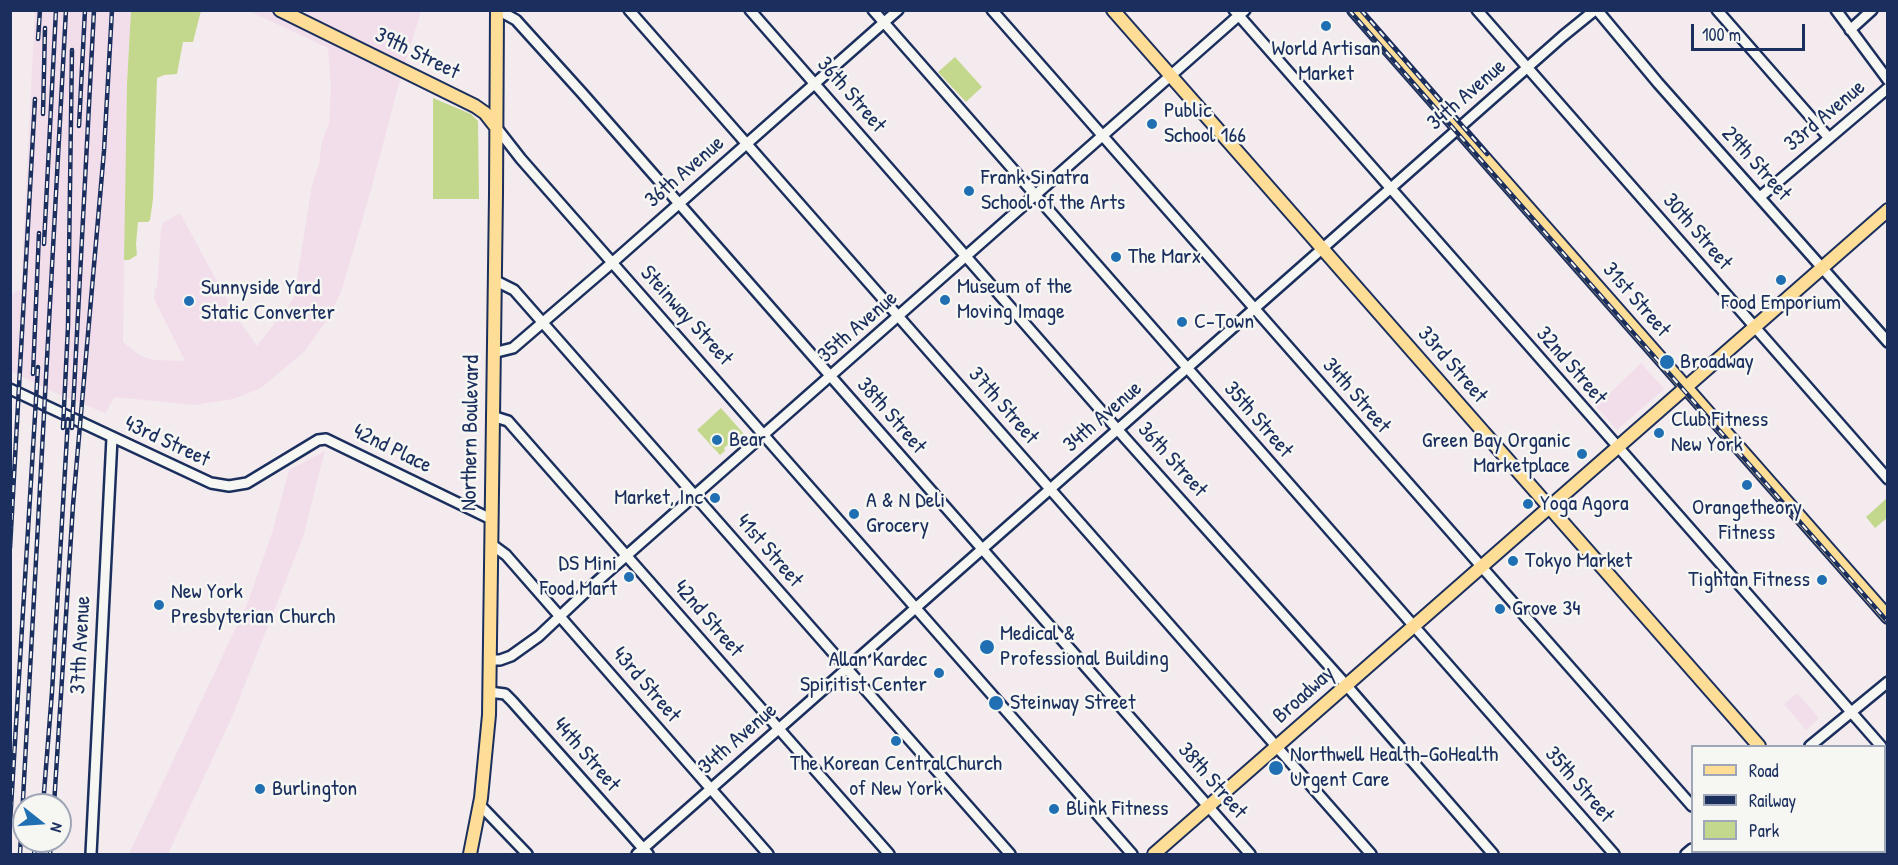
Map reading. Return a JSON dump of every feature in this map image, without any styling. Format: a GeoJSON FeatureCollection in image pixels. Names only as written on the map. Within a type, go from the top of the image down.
{"type":"FeatureCollection","features":[{"type":"Feature","properties":{"kind":"main road","name":"39th Street"},"geometry":{"type":"LineString","coordinates":[[280,10],[478,108],[487,115],[496,128]]}},
{"type":"Feature","properties":{"kind":"main road","name":"Northern Boulevard"},"geometry":{"type":"LineString","coordinates":[[470,855],[480,805],[488,743],[497,10]]}},
{"type":"Feature","properties":{"kind":"main road","name":"33rd Street"},"geometry":{"type":"LineString","coordinates":[[1113,10],[1757,745]]}},
{"type":"Feature","properties":{"kind":"main road","name":"31st Street"},"geometry":{"type":"LineString","coordinates":[[1354,10],[1887,617]]}},
{"type":"Feature","properties":{"kind":"main road","name":"Broadway"},"geometry":{"type":"LineString","coordinates":[[1154,855],[1887,210]]}},
{"type":"Feature","properties":{"kind":"street","name":"38th Street"},"geometry":{"type":"LineString","coordinates":[[497,10],[516,20],[1250,855]]}},
{"type":"Feature","properties":{"kind":"street","name":"37th Street"},"geometry":{"type":"LineString","coordinates":[[629,10],[1371,855]]}},
{"type":"Feature","properties":{"kind":"street","name":"36th Street"},"geometry":{"type":"LineString","coordinates":[[750,10],[1347,686],[1493,855]]}},
{"type":"Feature","properties":{"kind":"street","name":"35th Street"},"geometry":{"type":"LineString","coordinates":[[873,10],[1614,855]]}},
{"type":"Feature","properties":{"kind":"street","name":"36th Avenue"},"geometry":{"type":"LineString","coordinates":[[493,353],[513,348],[898,10]]}},
{"type":"Feature","properties":{"kind":"street","name":"34th Street"},"geometry":{"type":"LineString","coordinates":[[992,10],[1691,805]]}},
{"type":"Feature","properties":{"kind":"street","name":"30th Street"},"geometry":{"type":"LineString","coordinates":[[1477,10],[1887,479]]}},
{"type":"Feature","properties":{"kind":"street","name":"34th Avenue"},"geometry":{"type":"LineString","coordinates":[[643,853],[711,789],[982,549],[1527,68],[1596,10]]}},
{"type":"Feature","properties":{"kind":"street","name":"29th Street"},"geometry":{"type":"LineString","coordinates":[[1596,10],[1887,342]]}},
{"type":"Feature","properties":{"kind":"street"},"geometry":{"type":"LineString","coordinates":[[1717,10],[1829,138]]}},
{"type":"Feature","properties":{"kind":"street"},"geometry":{"type":"LineString","coordinates":[[1836,10],[1887,80]]}},
{"type":"Feature","properties":{"kind":"street"},"geometry":{"type":"LineString","coordinates":[[1850,30],[1872,10]]}},
{"type":"Feature","properties":{"kind":"street","name":"35th Avenue"},"geometry":{"type":"LineString","coordinates":[[490,660],[500,660],[511,656],[531,643],[1171,76],[1239,12]]}},
{"type":"Feature","properties":{"kind":"street","name":"32nd Street"},"geometry":{"type":"LineString","coordinates":[[1239,12],[1390,189],[1879,745]]}},
{"type":"Feature","properties":{"kind":"street","name":"33rd Avenue"},"geometry":{"type":"LineString","coordinates":[[1760,198],[1887,88]]}},
{"type":"Feature","properties":{"kind":"street","name":"Steinway Street"},"geometry":{"type":"LineString","coordinates":[[496,128],[1132,855]]}},
{"type":"Feature","properties":{"kind":"street","name":"41st Street"},"geometry":{"type":"LineString","coordinates":[[494,280],[514,290],[1010,855]]}},
{"type":"Feature","properties":{"kind":"street","name":"43rd Street"},"geometry":{"type":"LineString","coordinates":[[10,389],[205,481],[229,486],[240,485],[257,478],[307,447]]}},
{"type":"Feature","properties":{"kind":"street","name":"42nd Street"},"geometry":{"type":"LineString","coordinates":[[492,416],[508,421],[889,855]]}},
{"type":"Feature","properties":{"kind":"street","name":"37th Avenue"},"geometry":{"type":"LineString","coordinates":[[91,855],[112,438]]}},
{"type":"Feature","properties":{"kind":"street","name":"42nd Place"},"geometry":{"type":"LineString","coordinates":[[307,447],[318,440],[330,440],[491,519]]}},
{"type":"Feature","properties":{"kind":"street","name":"43rd Street"},"geometry":{"type":"LineString","coordinates":[[491,544],[506,555],[768,855]]}},
{"type":"Feature","properties":{"kind":"street"},"geometry":{"type":"LineString","coordinates":[[1812,745],[1887,682]]}},
{"type":"Feature","properties":{"kind":"street","name":"44th Street"},"geometry":{"type":"LineString","coordinates":[[489,692],[505,694],[512,701],[643,853]]}},
{"type":"Feature","properties":{"kind":"street"},"geometry":{"type":"LineString","coordinates":[[480,805],[527,855]]}},
{"type":"Feature","properties":{"kind":"shaded area"},"geometry":{"type":"Polygon","coordinates":[[[35,11],[131,11],[127,83],[123,342],[141,356],[154,360],[185,361],[154,299],[163,223],[180,213],[237,318],[257,346],[294,298],[312,185],[319,165],[322,141],[329,124],[331,86],[328,48],[249,11],[421,11],[341,292],[327,320],[304,352],[261,388],[233,399],[194,405],[115,397],[105,413],[51,391],[11,371],[11,296],[21,290],[35,11]]]}},
{"type":"Feature","properties":{"kind":"shaded area"},"geometry":{"type":"Polygon","coordinates":[[[1641,363],[1664,389],[1617,430],[1594,404],[1611,392],[1641,363]]]}},
{"type":"Feature","properties":{"kind":"shaded area"},"geometry":{"type":"Polygon","coordinates":[[[325,451],[303,537],[232,717],[168,854],[129,854],[248,602],[273,530],[289,470],[325,451]]]}},
{"type":"Feature","properties":{"kind":"shaded area"},"geometry":{"type":"Polygon","coordinates":[[[1797,693],[1819,718],[1806,730],[1784,704],[1797,693]]]}},
{"type":"Feature","properties":{"kind":"green space"},"geometry":{"type":"Polygon","coordinates":[[[131,11],[201,11],[193,42],[183,42],[177,74],[157,78],[153,199],[150,220],[138,222],[137,255],[124,260],[127,83],[131,11]]]}},
{"type":"Feature","properties":{"kind":"green space"},"geometry":{"type":"Polygon","coordinates":[[[955,57],[982,87],[966,102],[938,72],[955,57]]]}},
{"type":"Feature","properties":{"kind":"green space"},"geometry":{"type":"Polygon","coordinates":[[[433,98],[471,114],[478,121],[479,199],[433,199],[433,98]]]}},
{"type":"Feature","properties":{"kind":"green space"},"geometry":{"type":"Polygon","coordinates":[[[721,408],[744,434],[738,436],[724,448],[725,451],[720,455],[697,430],[721,408]]]}},
{"type":"Feature","properties":{"kind":"green space"},"geometry":{"type":"Polygon","coordinates":[[[1887,498],[1887,518],[1875,528],[1866,517],[1887,498]]]}},
{"type":"Feature","properties":{"kind":"railway"},"geometry":{"type":"LineString","coordinates":[[38,39],[40,10]]}},
{"type":"Feature","properties":{"kind":"railway"},"geometry":{"type":"LineString","coordinates":[[44,244],[56,10]]}},
{"type":"Feature","properties":{"kind":"railway"},"geometry":{"type":"LineString","coordinates":[[20,854],[66,10]]}},
{"type":"Feature","properties":{"kind":"railway"},"geometry":{"type":"LineString","coordinates":[[79,126],[85,10]]}},
{"type":"Feature","properties":{"kind":"railway"},"geometry":{"type":"LineString","coordinates":[[72,428],[94,10]]}},
{"type":"Feature","properties":{"kind":"railway"},"geometry":{"type":"LineString","coordinates":[[55,793],[73,505],[104,151],[112,10]]}},
{"type":"Feature","properties":{"kind":"railway"},"geometry":{"type":"LineString","coordinates":[[1349,10],[1888,622]]}},
{"type":"Feature","properties":{"kind":"railway"},"geometry":{"type":"LineString","coordinates":[[1361,10],[1487,154]]}},
{"type":"Feature","properties":{"kind":"railway"},"geometry":{"type":"LineString","coordinates":[[43,114],[45,28]]}},
{"type":"Feature","properties":{"kind":"railway"},"geometry":{"type":"LineString","coordinates":[[63,428],[68,326],[72,50]]}},
{"type":"Feature","properties":{"kind":"railway"},"geometry":{"type":"LineString","coordinates":[[10,548],[35,99]]}},
{"type":"Feature","properties":{"kind":"railway"},"geometry":{"type":"LineString","coordinates":[[33,374],[39,233]]}},
{"type":"Feature","properties":{"kind":"railway"},"geometry":{"type":"LineString","coordinates":[[10,823],[38,367]]}},
{"type":"Feature","properties":{"kind":"railway"},"geometry":{"type":"LineString","coordinates":[[44,793],[68,419]]}},
{"type":"Feature","properties":{"kind":"place","name":"World Artisan Market"},"geometry":{"type":"Point","coordinates":[1326,26]}},
{"type":"Feature","properties":{"kind":"place","name":"Public School 166"},"geometry":{"type":"Point","coordinates":[1152,124]}},
{"type":"Feature","properties":{"kind":"place","name":"Frank Sinatra School of the Arts"},"geometry":{"type":"Point","coordinates":[969,191]}},
{"type":"Feature","properties":{"kind":"place","name":"The Marx"},"geometry":{"type":"Point","coordinates":[1116,257]}},
{"type":"Feature","properties":{"kind":"place","name":"Food Emporium"},"geometry":{"type":"Point","coordinates":[1781,280]}},
{"type":"Feature","properties":{"kind":"place","name":"Museum of the Moving Image"},"geometry":{"type":"Point","coordinates":[945,300]}},
{"type":"Feature","properties":{"kind":"place","name":"Sunnyside Yard Static Converter"},"geometry":{"type":"Point","coordinates":[189,301]}},
{"type":"Feature","properties":{"kind":"place","name":"C-Town"},"geometry":{"type":"Point","coordinates":[1182,322]}},
{"type":"Feature","properties":{"kind":"place","name":"Broadway"},"geometry":{"type":"Point","coordinates":[1667,362]}},
{"type":"Feature","properties":{"kind":"place","name":"Club Fitness New York"},"geometry":{"type":"Point","coordinates":[1659,433]}},
{"type":"Feature","properties":{"kind":"place","name":"Bear"},"geometry":{"type":"Point","coordinates":[717,440]}},
{"type":"Feature","properties":{"kind":"place","name":"Green Bay Organic Marketplace"},"geometry":{"type":"Point","coordinates":[1582,454]}},
{"type":"Feature","properties":{"kind":"place","name":"Orangetheory Fitness"},"geometry":{"type":"Point","coordinates":[1747,485]}},
{"type":"Feature","properties":{"kind":"place","name":"Market, Inc"},"geometry":{"type":"Point","coordinates":[715,498]}},
{"type":"Feature","properties":{"kind":"place","name":"Yoga Agora"},"geometry":{"type":"Point","coordinates":[1528,504]}},
{"type":"Feature","properties":{"kind":"place","name":"A & N Deli Grocery"},"geometry":{"type":"Point","coordinates":[854,514]}},
{"type":"Feature","properties":{"kind":"place","name":"Tokyo Market"},"geometry":{"type":"Point","coordinates":[1513,561]}},
{"type":"Feature","properties":{"kind":"place","name":"DS Mini Food Mart"},"geometry":{"type":"Point","coordinates":[629,577]}},
{"type":"Feature","properties":{"kind":"place","name":"Tightan Fitness"},"geometry":{"type":"Point","coordinates":[1822,580]}},
{"type":"Feature","properties":{"kind":"place","name":"New York Presbyterian Church"},"geometry":{"type":"Point","coordinates":[159,605]}},
{"type":"Feature","properties":{"kind":"place","name":"Grove 34"},"geometry":{"type":"Point","coordinates":[1500,609]}},
{"type":"Feature","properties":{"kind":"place","name":"Medical & Professional Building"},"geometry":{"type":"Point","coordinates":[987,647]}},
{"type":"Feature","properties":{"kind":"place","name":"Allan Kardec Spiritist Center"},"geometry":{"type":"Point","coordinates":[939,673]}},
{"type":"Feature","properties":{"kind":"place","name":"Steinway Street"},"geometry":{"type":"Point","coordinates":[996,703]}},
{"type":"Feature","properties":{"kind":"place","name":"The Korean CentralChurch of New York"},"geometry":{"type":"Point","coordinates":[896,741]}},
{"type":"Feature","properties":{"kind":"place","name":"Northwell Health-GoHealth Urgent Care"},"geometry":{"type":"Point","coordinates":[1276,768]}},
{"type":"Feature","properties":{"kind":"place","name":"Burlington"},"geometry":{"type":"Point","coordinates":[260,789]}},
{"type":"Feature","properties":{"kind":"place","name":"Blink Fitness"},"geometry":{"type":"Point","coordinates":[1054,809]}}]}
